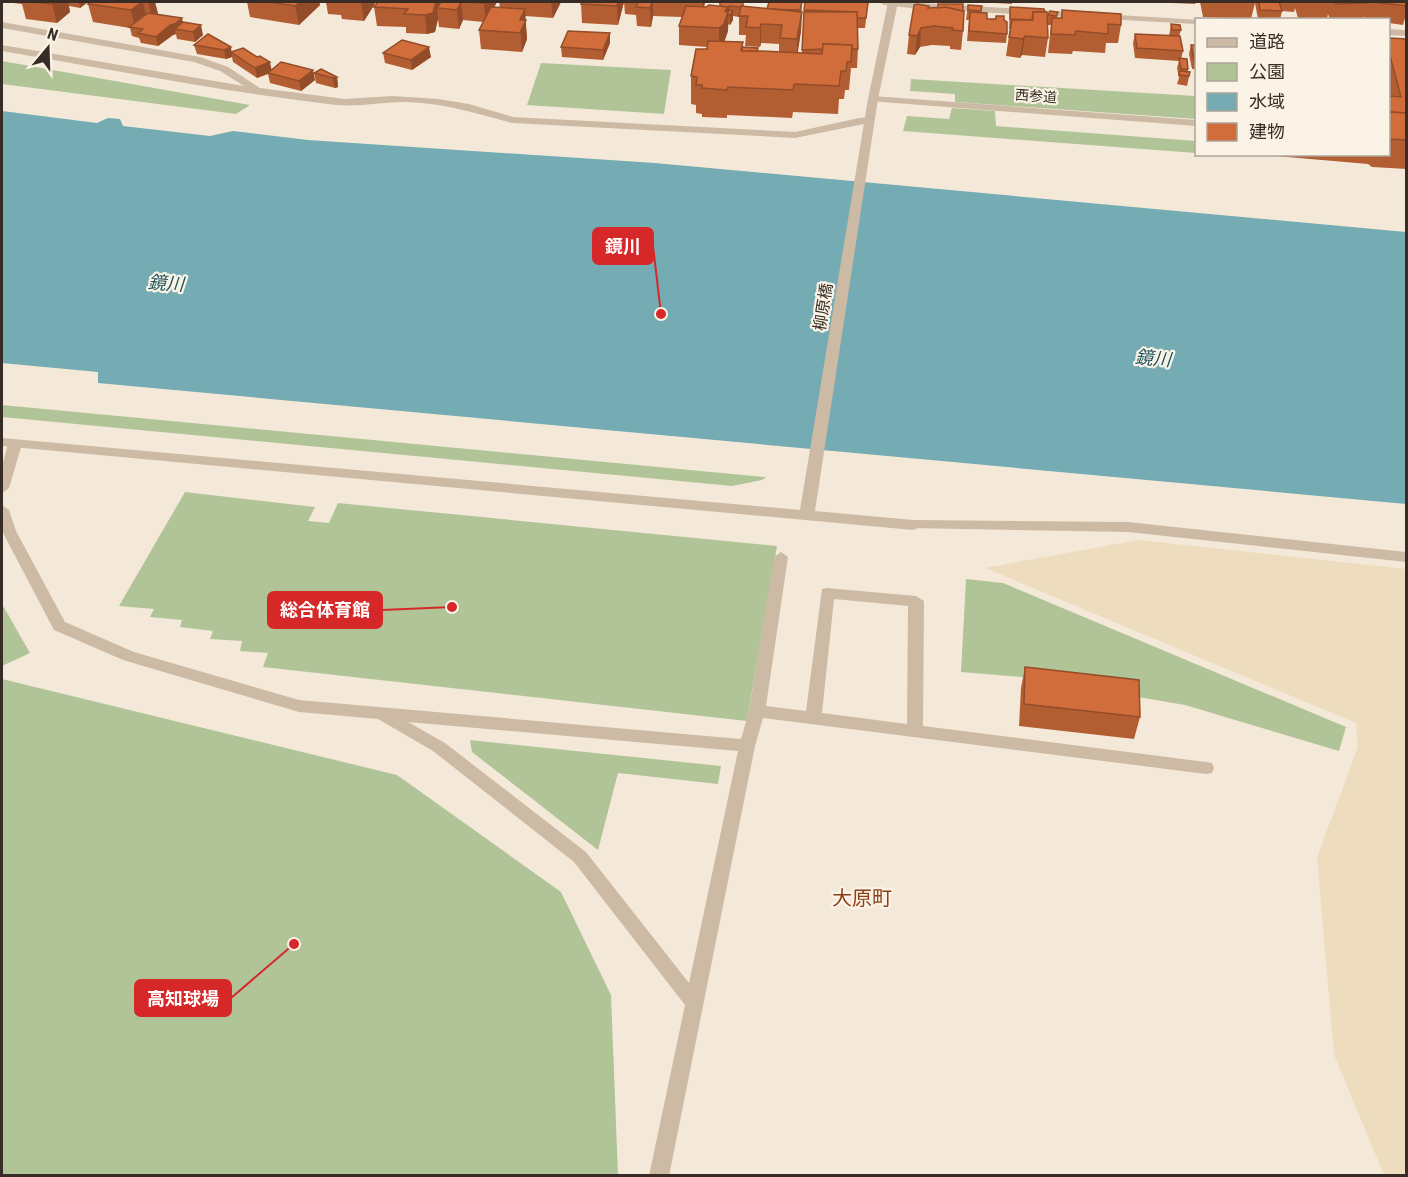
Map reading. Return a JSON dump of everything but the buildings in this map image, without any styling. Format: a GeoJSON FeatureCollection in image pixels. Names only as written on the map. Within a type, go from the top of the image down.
{"type":"FeatureCollection","features":[{"type":"Feature","properties":{"kind":"street"},"geometry":{"type":"LineString","coordinates":[[890,2],[1195,21]]}},
{"type":"Feature","properties":{"kind":"street","name":"柳原橋"},"geometry":{"type":"LineString","coordinates":[[807,514],[869,120],[890,2]]}},
{"type":"Feature","properties":{"kind":"street"},"geometry":{"type":"LineString","coordinates":[[2,25],[196,59],[224,69],[262,93]]}},
{"type":"Feature","properties":{"kind":"street"},"geometry":{"type":"LineString","coordinates":[[1390,32],[1407,33]]}},
{"type":"Feature","properties":{"kind":"street"},"geometry":{"type":"LineString","coordinates":[[2,48],[262,93],[348,103],[393,99],[442,103],[485,109],[512,120],[795,135],[813,133],[850,121],[869,120]]}},
{"type":"Feature","properties":{"kind":"street","name":"西参道"},"geometry":{"type":"LineString","coordinates":[[873,99],[1195,123]]}},
{"type":"Feature","properties":{"kind":"street"},"geometry":{"type":"LineString","coordinates":[[2,488],[8,443],[913,525],[1128,527],[1407,558]]}},
{"type":"Feature","properties":{"kind":"street"},"geometry":{"type":"LineString","coordinates":[[2,510],[9,531],[58,626],[129,656],[299,706],[747,746]]}},
{"type":"Feature","properties":{"kind":"street"},"geometry":{"type":"LineString","coordinates":[[658,1176],[747,746],[757,711],[782,557]]}},
{"type":"Feature","properties":{"kind":"street"},"geometry":{"type":"LineString","coordinates":[[813,718],[826,594],[916,601],[915,731]]}},
{"type":"Feature","properties":{"kind":"street"},"geometry":{"type":"LineString","coordinates":[[757,711],[1206,768]]}},
{"type":"Feature","properties":{"kind":"street"},"geometry":{"type":"LineString","coordinates":[[379,713],[439,747],[580,856],[693,1002]]}},
{"type":"Feature","properties":{"kind":"green space"},"geometry":{"type":"Polygon","coordinates":[[[2,61],[250,105],[236,114],[2,84],[2,61]]]}},
{"type":"Feature","properties":{"kind":"green space"},"geometry":{"type":"Polygon","coordinates":[[[541,63],[671,70],[664,114],[527,105],[541,63]]]}},
{"type":"Feature","properties":{"kind":"green space"},"geometry":{"type":"Polygon","coordinates":[[[911,79],[1195,96],[1195,119],[955,102],[955,94],[910,91],[911,79]]]}},
{"type":"Feature","properties":{"kind":"green space"},"geometry":{"type":"Polygon","coordinates":[[[952,108],[995,111],[996,126],[1195,141],[1195,153],[903,131],[907,116],[949,119],[952,108]]]}},
{"type":"Feature","properties":{"kind":"green space"},"geometry":{"type":"Polygon","coordinates":[[[2,405],[766,477],[762,480],[732,486],[2,417],[2,405]]]}},
{"type":"Feature","properties":{"kind":"green space"},"geometry":{"type":"Polygon","coordinates":[[[185,492],[315,507],[308,521],[329,523],[338,503],[777,546],[747,721],[263,667],[268,653],[240,651],[242,641],[210,639],[213,631],[180,627],[182,620],[150,617],[154,609],[119,606],[185,492]]]}},
{"type":"Feature","properties":{"kind":"green space"},"geometry":{"type":"Polygon","coordinates":[[[966,579],[1003,583],[1346,727],[1339,751],[1185,705],[1021,677],[961,672],[966,579]]]}},
{"type":"Feature","properties":{"kind":"green space"},"geometry":{"type":"Polygon","coordinates":[[[2,604],[30,653],[2,666],[2,604]]]}},
{"type":"Feature","properties":{"kind":"green space"},"geometry":{"type":"Polygon","coordinates":[[[2,679],[397,775],[561,892],[611,995],[618,1175],[2,1175],[2,679]]]}},
{"type":"Feature","properties":{"kind":"green space"},"geometry":{"type":"Polygon","coordinates":[[[470,740],[721,766],[718,784],[618,773],[598,850],[472,752],[470,740]]]}},
{"type":"Feature","properties":{"kind":"shaded area"},"geometry":{"type":"Polygon","coordinates":[[[1139,540],[1406,569],[1406,1175],[1384,1175],[1334,1055],[1317,857],[1358,747],[1356,723],[985,568],[1139,540]]]}},
{"type":"Feature","properties":{"kind":"water"},"geometry":{"type":"Polygon","coordinates":[[[2,111],[97,123],[108,118],[120,119],[123,126],[210,136],[233,131],[308,140],[655,163],[1406,232],[1406,504],[98,383],[98,372],[2,363],[2,111]]]}},
{"type":"Feature","properties":{"kind":"place","name":"鏡川"},"geometry":{"type":"Point","coordinates":[661,314]}},
{"type":"Feature","properties":{"kind":"place","name":"総合体育館"},"geometry":{"type":"Point","coordinates":[452,607]}},
{"type":"Feature","properties":{"kind":"place","name":"高知球場"},"geometry":{"type":"Point","coordinates":[294,944]}},
{"type":"Feature","properties":{"kind":"district","name":"大原町"},"geometry":{"type":"Point","coordinates":[862,898]}}]}
